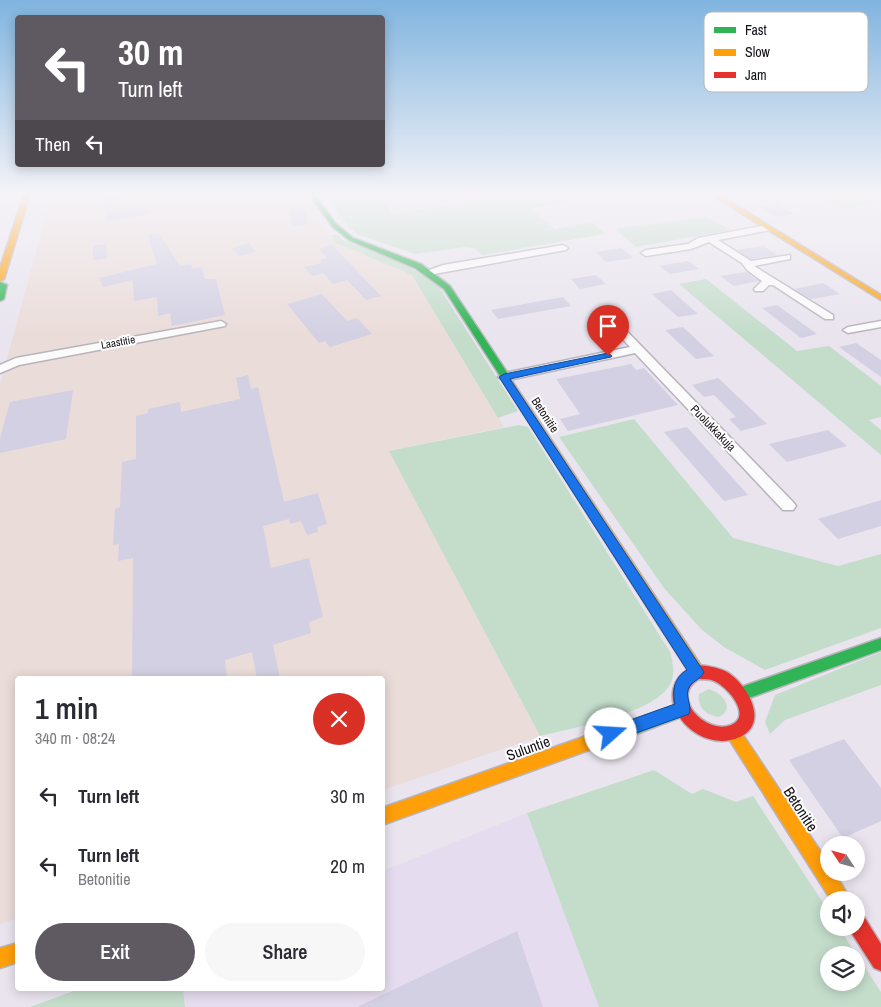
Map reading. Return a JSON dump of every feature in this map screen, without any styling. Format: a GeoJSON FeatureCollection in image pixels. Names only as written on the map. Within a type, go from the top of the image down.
{"type":"FeatureCollection","features":[{"type":"Feature","properties":{"kind":"street"},"geometry":{"type":"LineString","coordinates":[[0,279],[12,241]]}},
{"type":"Feature","properties":{"kind":"street","name":"Betonitie"},"geometry":{"type":"LineString","coordinates":[[354,241],[429,272],[447,288],[697,672]]}},
{"type":"Feature","properties":{"kind":"street"},"geometry":{"type":"LineString","coordinates":[[646,253],[691,246],[698,241]]}},
{"type":"Feature","properties":{"kind":"street"},"geometry":{"type":"LineString","coordinates":[[714,241],[749,264],[769,281],[779,283],[829,317]]}},
{"type":"Feature","properties":{"kind":"street"},"geometry":{"type":"LineString","coordinates":[[788,241],[881,298]]}},
{"type":"Feature","properties":{"kind":"street"},"geometry":{"type":"LineString","coordinates":[[429,272],[564,248]]}},
{"type":"Feature","properties":{"kind":"street"},"geometry":{"type":"LineString","coordinates":[[749,264],[787,258]]}},
{"type":"Feature","properties":{"kind":"street"},"geometry":{"type":"LineString","coordinates":[[759,289],[769,281]]}},
{"type":"Feature","properties":{"kind":"street"},"geometry":{"type":"LineString","coordinates":[[0,284],[2,285],[0,299]]}},
{"type":"Feature","properties":{"kind":"street","name":"Puolukkakuja"},"geometry":{"type":"LineString","coordinates":[[610,320],[788,506]]}},
{"type":"Feature","properties":{"kind":"street","name":"Laastitie"},"geometry":{"type":"LineString","coordinates":[[0,369],[16,362],[221,324]]}},
{"type":"Feature","properties":{"kind":"street"},"geometry":{"type":"LineString","coordinates":[[848,330],[881,324]]}},
{"type":"Feature","properties":{"kind":"street"},"geometry":{"type":"LineString","coordinates":[[504,377],[638,349]]}},
{"type":"Feature","properties":{"kind":"street","name":"Laastitie"},"geometry":{"type":"LineString","coordinates":[[0,361],[16,362]]}},
{"type":"Feature","properties":{"kind":"street"},"geometry":{"type":"LineString","coordinates":[[741,694],[881,644]]}},
{"type":"Feature","properties":{"kind":"street"},"geometry":{"type":"LineString","coordinates":[[697,672],[712,673],[728,681],[741,694],[747,710],[744,724],[734,734],[716,735],[697,725],[684,709],[680,692],[685,679],[697,672]]}},
{"type":"Feature","properties":{"kind":"street","name":"Suluntie"},"geometry":{"type":"LineString","coordinates":[[385,816],[684,709]]}},
{"type":"Feature","properties":{"kind":"street","name":"Betonitie"},"geometry":{"type":"LineString","coordinates":[[734,734],[836,891]]}},
{"type":"Feature","properties":{"kind":"street"},"geometry":{"type":"LineString","coordinates":[[865,936],[881,961]]}},
{"type":"Feature","properties":{"kind":"street"},"geometry":{"type":"LineString","coordinates":[[0,958],[15,953]]}},
{"type":"Feature","properties":{"kind":"shaded area"},"geometry":{"type":"Polygon","coordinates":[[[39,241],[335,241],[412,275],[504,427],[390,451],[540,736],[385,789],[385,676],[15,676],[15,919],[0,924],[0,384],[39,241]]]}},
{"type":"Feature","properties":{"kind":"shaded area"},"geometry":{"type":"Polygon","coordinates":[[[527,813],[599,1007],[185,1007],[183,991],[385,991],[385,870],[527,813]]]}},
{"type":"Feature","properties":{"kind":"green space"},"geometry":{"type":"Polygon","coordinates":[[[335,241],[346,241],[405,265],[439,287],[518,411],[498,418],[412,275],[335,241]]]}},
{"type":"Feature","properties":{"kind":"green space"},"geometry":{"type":"Polygon","coordinates":[[[377,241],[564,241],[482,255],[474,248],[465,247],[415,254],[377,241]]]}},
{"type":"Feature","properties":{"kind":"green space"},"geometry":{"type":"Polygon","coordinates":[[[629,241],[669,241],[636,247],[629,241]]]}},
{"type":"Feature","properties":{"kind":"green space"},"geometry":{"type":"Polygon","coordinates":[[[706,279],[797,351],[829,346],[881,386],[881,417],[869,420],[881,430],[881,455],[679,284],[706,279]]]}},
{"type":"Feature","properties":{"kind":"green space"},"geometry":{"type":"Polygon","coordinates":[[[634,419],[733,538],[838,566],[881,554],[881,628],[765,670],[724,647],[701,629],[664,588],[559,437],[634,419]]]}},
{"type":"Feature","properties":{"kind":"green space"},"geometry":{"type":"Polygon","coordinates":[[[519,425],[528,427],[670,652],[673,669],[673,678],[669,686],[660,696],[646,704],[610,718],[540,736],[389,451],[519,425]]]}},
{"type":"Feature","properties":{"kind":"green space"},"geometry":{"type":"Polygon","coordinates":[[[881,652],[881,685],[785,720],[770,734],[765,722],[775,695],[881,652]]]}},
{"type":"Feature","properties":{"kind":"green space"},"geometry":{"type":"Polygon","coordinates":[[[709,689],[722,697],[727,705],[724,713],[719,717],[706,713],[699,703],[699,694],[709,689]]]}},
{"type":"Feature","properties":{"kind":"green space"},"geometry":{"type":"Polygon","coordinates":[[[654,770],[692,794],[703,789],[736,802],[753,796],[820,898],[820,936],[844,936],[851,946],[820,946],[820,991],[865,991],[865,968],[881,992],[881,1007],[599,1007],[527,813],[654,770]]]}},
{"type":"Feature","properties":{"kind":"green space"},"geometry":{"type":"Polygon","coordinates":[[[74,991],[183,991],[185,1007],[30,1007],[74,991]]]}},
{"type":"Feature","properties":{"kind":"building"},"geometry":{"type":"Polygon","coordinates":[[[150,241],[164,241],[180,266],[191,264],[193,269],[202,267],[205,279],[216,279],[225,315],[172,326],[170,313],[158,316],[157,297],[134,301],[133,280],[103,287],[99,278],[157,264],[150,241]]]}},
{"type":"Feature","properties":{"kind":"building"},"geometry":{"type":"Polygon","coordinates":[[[249,243],[256,252],[239,256],[232,248],[249,243]]]}},
{"type":"Feature","properties":{"kind":"building"},"geometry":{"type":"Polygon","coordinates":[[[106,244],[107,258],[93,260],[93,246],[106,244]]]}},
{"type":"Feature","properties":{"kind":"building"},"geometry":{"type":"Polygon","coordinates":[[[332,245],[381,296],[366,300],[347,280],[333,284],[323,273],[312,276],[304,267],[322,263],[320,260],[327,258],[319,249],[332,245]]]}},
{"type":"Feature","properties":{"kind":"building"},"geometry":{"type":"Polygon","coordinates":[[[763,246],[777,255],[751,259],[737,250],[763,246]]]}},
{"type":"Feature","properties":{"kind":"building"},"geometry":{"type":"Polygon","coordinates":[[[622,248],[633,258],[606,262],[596,252],[622,248]]]}},
{"type":"Feature","properties":{"kind":"building"},"geometry":{"type":"Polygon","coordinates":[[[688,261],[699,269],[670,274],[659,266],[688,261]]]}},
{"type":"Feature","properties":{"kind":"building"},"geometry":{"type":"Polygon","coordinates":[[[746,272],[759,281],[734,286],[720,276],[746,272]]]}},
{"type":"Feature","properties":{"kind":"building"},"geometry":{"type":"Polygon","coordinates":[[[596,275],[606,284],[580,289],[571,279],[596,275]]]}},
{"type":"Feature","properties":{"kind":"building"},"geometry":{"type":"Polygon","coordinates":[[[823,283],[840,294],[811,299],[794,289],[823,283]]]}},
{"type":"Feature","properties":{"kind":"building"},"geometry":{"type":"Polygon","coordinates":[[[671,290],[698,314],[678,317],[652,294],[671,290]]]}},
{"type":"Feature","properties":{"kind":"building"},"geometry":{"type":"Polygon","coordinates":[[[322,294],[347,321],[357,318],[372,334],[330,347],[325,341],[319,343],[287,304],[322,294]]]}},
{"type":"Feature","properties":{"kind":"building"},"geometry":{"type":"Polygon","coordinates":[[[563,297],[571,306],[498,319],[491,310],[563,297]]]}},
{"type":"Feature","properties":{"kind":"building"},"geometry":{"type":"Polygon","coordinates":[[[777,305],[817,334],[801,338],[762,308],[777,305]]]}},
{"type":"Feature","properties":{"kind":"building"},"geometry":{"type":"Polygon","coordinates":[[[683,327],[714,356],[696,359],[665,330],[683,327]]]}},
{"type":"Feature","properties":{"kind":"building"},"geometry":{"type":"Polygon","coordinates":[[[856,343],[881,360],[881,377],[839,347],[856,343]]]}},
{"type":"Feature","properties":{"kind":"building"},"geometry":{"type":"Polygon","coordinates":[[[631,364],[636,370],[644,368],[678,405],[568,431],[560,419],[580,414],[556,379],[631,364]]]}},
{"type":"Feature","properties":{"kind":"building"},"geometry":{"type":"Polygon","coordinates":[[[248,375],[251,389],[258,387],[284,502],[318,493],[327,524],[317,527],[318,532],[307,535],[301,521],[290,524],[289,519],[263,526],[271,568],[309,558],[323,617],[309,622],[311,633],[273,645],[279,676],[256,676],[252,652],[225,660],[227,676],[132,676],[133,558],[118,561],[119,544],[113,545],[115,509],[120,507],[122,462],[136,459],[136,416],[148,413],[148,409],[180,402],[181,412],[240,399],[236,378],[248,375]]]}},
{"type":"Feature","properties":{"kind":"building"},"geometry":{"type":"Polygon","coordinates":[[[718,378],[767,424],[741,431],[729,419],[736,417],[714,395],[704,397],[692,385],[718,378]]]}},
{"type":"Feature","properties":{"kind":"building"},"geometry":{"type":"Polygon","coordinates":[[[73,390],[66,439],[0,453],[0,438],[10,402],[73,390]]]}},
{"type":"Feature","properties":{"kind":"building"},"geometry":{"type":"Polygon","coordinates":[[[687,427],[748,495],[724,501],[664,432],[687,427]]]}},
{"type":"Feature","properties":{"kind":"building"},"geometry":{"type":"Polygon","coordinates":[[[828,430],[847,446],[787,462],[769,444],[828,430]]]}},
{"type":"Feature","properties":{"kind":"building"},"geometry":{"type":"Polygon","coordinates":[[[881,500],[881,526],[838,539],[818,519],[881,500]]]}},
{"type":"Feature","properties":{"kind":"building"},"geometry":{"type":"Polygon","coordinates":[[[844,739],[881,788],[881,821],[847,836],[842,836],[789,760],[844,739]]]}},
{"type":"Feature","properties":{"kind":"building"},"geometry":{"type":"Polygon","coordinates":[[[517,931],[543,1007],[357,1007],[517,931]]]}},
{"type":"Feature","properties":{"kind":"traffic: fast"},"geometry":{"type":"LineString","coordinates":[[356,241],[418,266],[447,288],[507,380]]}},
{"type":"Feature","properties":{"kind":"traffic: fast"},"geometry":{"type":"LineString","coordinates":[[0,284],[3,285],[0,299]]}},
{"type":"Feature","properties":{"kind":"traffic: fast"},"geometry":{"type":"LineString","coordinates":[[741,694],[881,644]]}},
{"type":"Feature","properties":{"kind":"traffic: fast"},"geometry":{"type":"LineString","coordinates":[[620,732],[684,709]]}},
{"type":"Feature","properties":{"kind":"traffic: slow"},"geometry":{"type":"LineString","coordinates":[[0,279],[12,241]]}},
{"type":"Feature","properties":{"kind":"traffic: slow"},"geometry":{"type":"LineString","coordinates":[[789,241],[881,298]]}},
{"type":"Feature","properties":{"kind":"traffic: slow"},"geometry":{"type":"LineString","coordinates":[[507,380],[697,672]]}},
{"type":"Feature","properties":{"kind":"traffic: slow"},"geometry":{"type":"LineString","coordinates":[[385,816],[620,732]]}},
{"type":"Feature","properties":{"kind":"traffic: slow"},"geometry":{"type":"LineString","coordinates":[[734,734],[836,891]]}},
{"type":"Feature","properties":{"kind":"traffic: slow"},"geometry":{"type":"LineString","coordinates":[[0,958],[15,953]]}},
{"type":"Feature","properties":{"kind":"traffic: jam"},"geometry":{"type":"LineString","coordinates":[[697,672],[720,676],[738,692],[746,707],[747,715],[740,729],[729,734],[717,734],[695,723],[686,714],[681,704],[680,692],[684,681],[697,672]]}},
{"type":"Feature","properties":{"kind":"traffic: jam"},"geometry":{"type":"LineString","coordinates":[[865,936],[881,961]]}},
{"type":"Feature","properties":{"kind":"route"},"geometry":{"type":"LineString","coordinates":[[608,356],[504,377],[697,672],[685,679],[680,692],[684,709],[611,734]]}}]}
